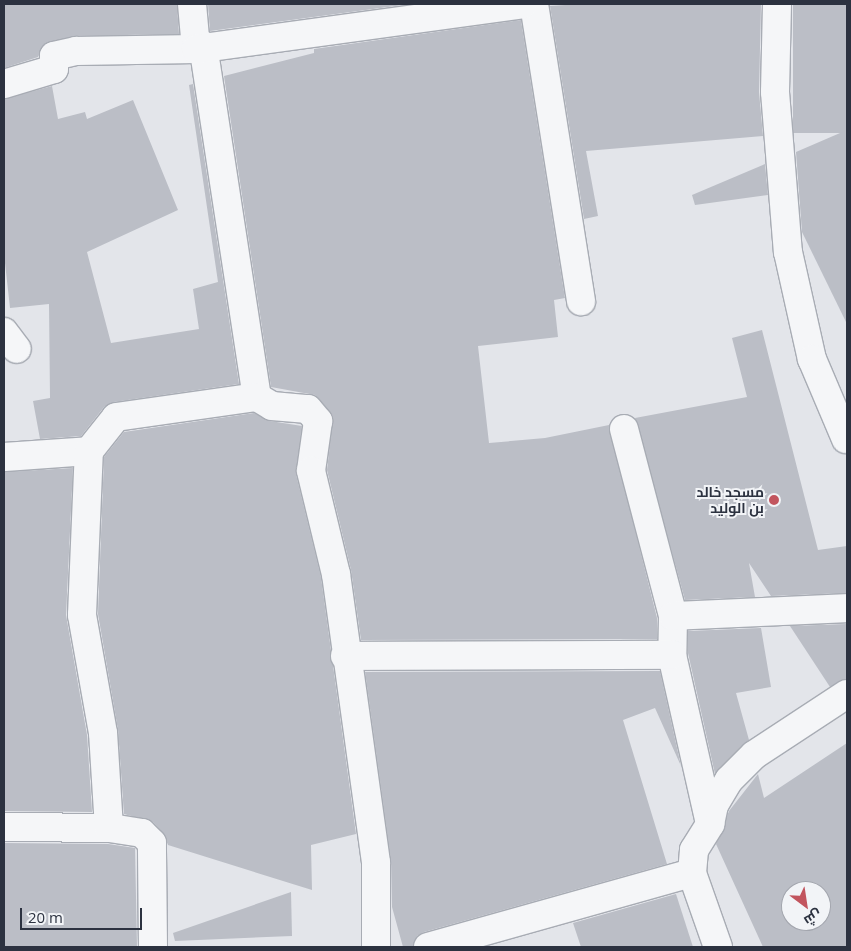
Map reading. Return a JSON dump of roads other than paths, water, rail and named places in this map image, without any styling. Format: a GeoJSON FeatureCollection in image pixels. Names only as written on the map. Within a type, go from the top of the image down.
{"type":"FeatureCollection","features":[{"type":"Feature","properties":{"kind":"street"},"geometry":{"type":"LineString","coordinates":[[192,4],[257,397]]}},
{"type":"Feature","properties":{"kind":"street"},"geometry":{"type":"LineString","coordinates":[[4,84],[54,69],[54,56],[76,51],[200,47],[523,4]]}},
{"type":"Feature","properties":{"kind":"street"},"geometry":{"type":"LineString","coordinates":[[534,4],[581,300]]}},
{"type":"Feature","properties":{"kind":"street"},"geometry":{"type":"LineString","coordinates":[[777,4],[775,92],[788,252],[812,359],[846,439]]}},
{"type":"Feature","properties":{"kind":"street"},"geometry":{"type":"LineString","coordinates":[[109,828],[103,734],[82,615],[89,451],[116,418],[257,397],[272,406],[308,409],[318,421],[311,471],[336,574],[345,656],[378,881],[376,947]]}},
{"type":"Feature","properties":{"kind":"street"},"geometry":{"type":"LineString","coordinates":[[624,429],[673,616],[672,655],[710,824]]}},
{"type":"Feature","properties":{"kind":"street"},"geometry":{"type":"LineString","coordinates":[[4,456],[89,451]]}},
{"type":"Feature","properties":{"kind":"street"},"geometry":{"type":"LineString","coordinates":[[673,616],[847,608]]}},
{"type":"Feature","properties":{"kind":"street"},"geometry":{"type":"LineString","coordinates":[[345,656],[672,655]]}},
{"type":"Feature","properties":{"kind":"street"},"geometry":{"type":"LineString","coordinates":[[718,947],[692,873],[694,850],[710,824],[714,805],[729,780],[754,755],[847,694]]}},
{"type":"Feature","properties":{"kind":"street"},"geometry":{"type":"LineString","coordinates":[[4,827],[109,828],[142,833],[152,843],[153,947]]}},
{"type":"Feature","properties":{"kind":"street"},"geometry":{"type":"LineString","coordinates":[[428,947],[692,873]]}},
{"type":"Feature","properties":{"kind":"place","name":"مسجد خالد بن الوليد"},"geometry":{"type":"Point","coordinates":[774,500]}}]}
